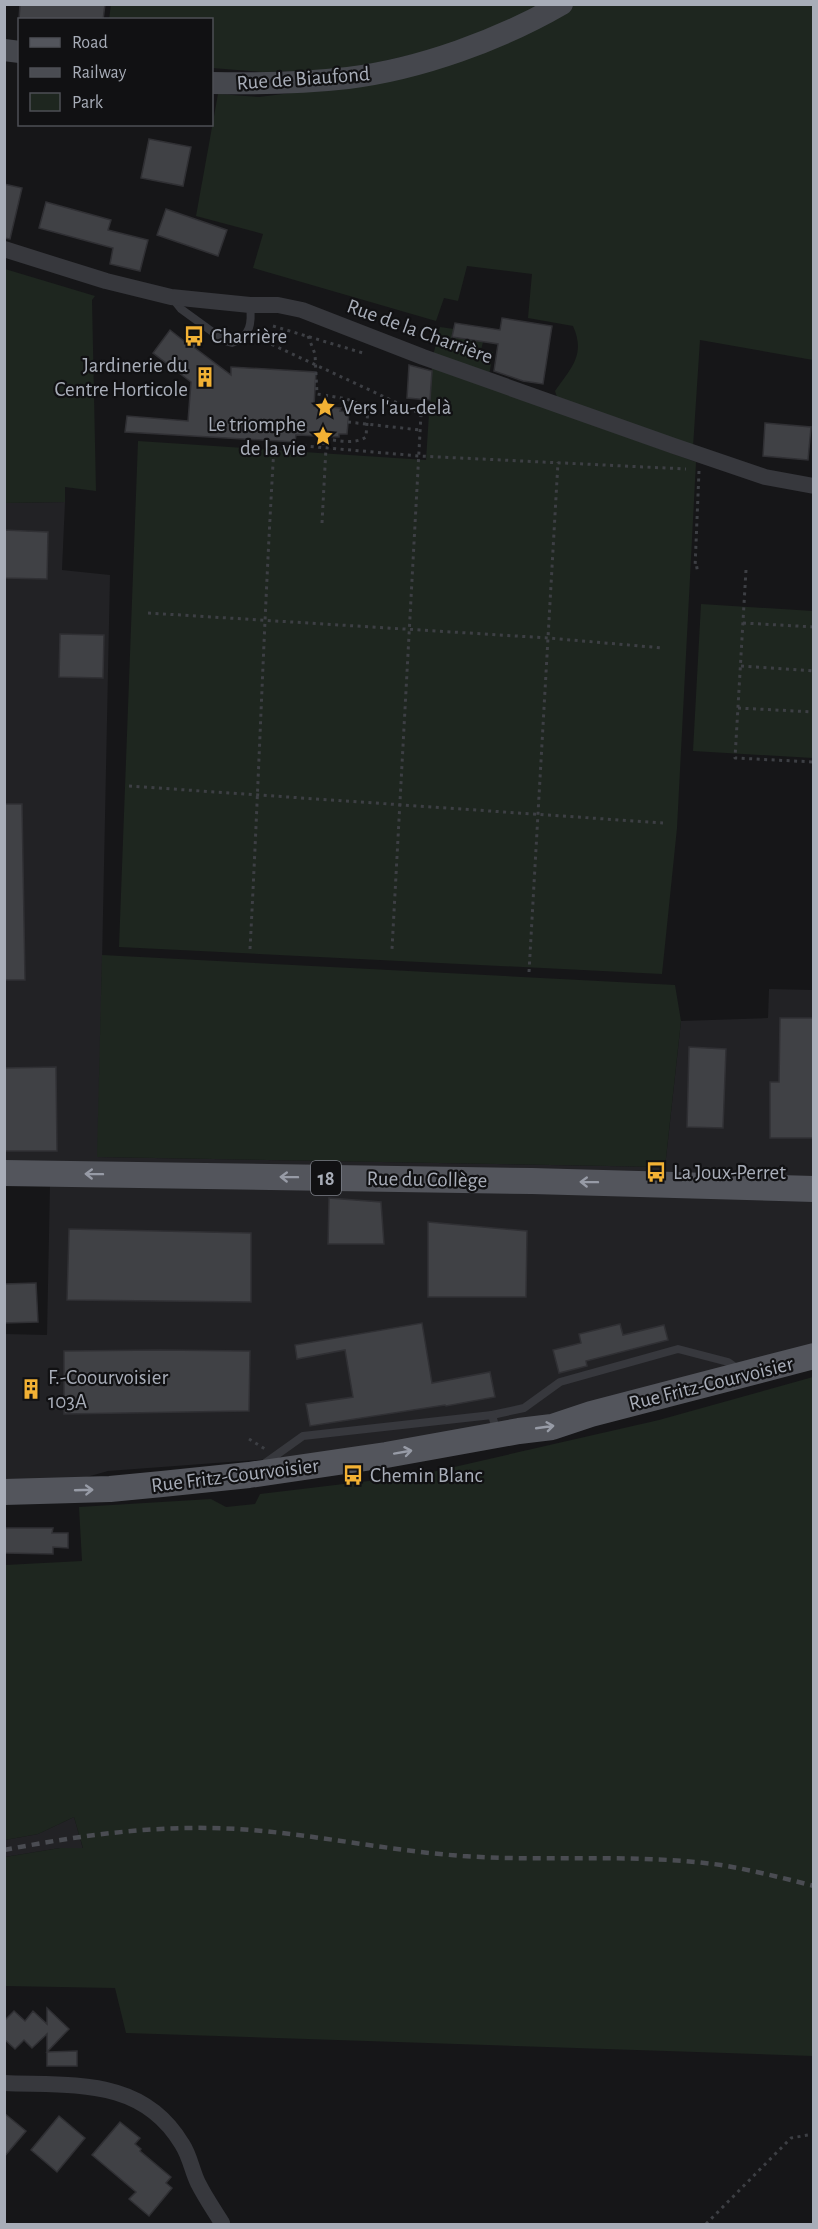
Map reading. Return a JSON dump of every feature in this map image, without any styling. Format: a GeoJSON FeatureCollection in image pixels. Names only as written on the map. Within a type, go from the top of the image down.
{"type":"FeatureCollection","features":[{"type":"Feature","properties":{"kind":"main road","name":"Rue de Biaufond"},"geometry":{"type":"LineString","coordinates":[[213,83],[253,84],[309,81],[349,78],[387,71],[468,48],[542,16],[562,4]]}},
{"type":"Feature","properties":{"kind":"main road","name":"Rue du Collège"},"geometry":{"type":"LineString","coordinates":[[4,1173],[636,1183],[813,1189]]}},
{"type":"Feature","properties":{"kind":"main road","name":"Rue Fritz-Courvoisier"},"geometry":{"type":"LineString","coordinates":[[4,1492],[110,1489],[249,1475],[386,1455],[495,1425],[552,1427],[591,1414],[813,1356]]}},
{"type":"Feature","properties":{"kind":"street","name":"Rue de la Charrière"},"geometry":{"type":"LineString","coordinates":[[4,249],[106,281],[171,297],[250,305],[278,305],[302,310],[423,357],[674,446],[765,477],[813,486]]}},
{"type":"Feature","properties":{"kind":"street"},"geometry":{"type":"LineString","coordinates":[[4,2083],[89,2086],[124,2094],[142,2103],[162,2118],[183,2145],[198,2184],[222,2223]]}},
{"type":"Feature","properties":{"kind":"lane"},"geometry":{"type":"LineString","coordinates":[[171,297],[181,309],[225,341],[232,343],[245,337],[248,331],[252,317],[250,305]]}},
{"type":"Feature","properties":{"kind":"lane"},"geometry":{"type":"LineString","coordinates":[[249,1475],[303,1436],[495,1425],[524,1408],[560,1382],[678,1349],[728,1362],[746,1375]]}},
{"type":"Feature","properties":{"kind":"path"},"geometry":{"type":"LineString","coordinates":[[273,326],[370,356]]}},
{"type":"Feature","properties":{"kind":"path"},"geometry":{"type":"LineString","coordinates":[[308,336],[315,354],[317,394],[347,399],[368,408],[366,437],[363,440],[324,439],[322,523]]}},
{"type":"Feature","properties":{"kind":"path"},"geometry":{"type":"LineString","coordinates":[[258,338],[421,414],[392,949]]}},
{"type":"Feature","properties":{"kind":"path"},"geometry":{"type":"LineString","coordinates":[[348,422],[420,430]]}},
{"type":"Feature","properties":{"kind":"path"},"geometry":{"type":"LineString","coordinates":[[250,949],[273,447],[298,449],[305,446],[419,456],[558,462],[700,472],[695,567],[702,567]]}},
{"type":"Feature","properties":{"kind":"path"},"geometry":{"type":"LineString","coordinates":[[530,972],[558,462]]}},
{"type":"Feature","properties":{"kind":"path"},"geometry":{"type":"LineString","coordinates":[[746,570],[735,758],[813,762]]}},
{"type":"Feature","properties":{"kind":"path"},"geometry":{"type":"LineString","coordinates":[[148,613],[548,638],[663,648]]}},
{"type":"Feature","properties":{"kind":"path"},"geometry":{"type":"LineString","coordinates":[[743,623],[813,627]]}},
{"type":"Feature","properties":{"kind":"path"},"geometry":{"type":"LineString","coordinates":[[741,666],[813,671]]}},
{"type":"Feature","properties":{"kind":"path"},"geometry":{"type":"LineString","coordinates":[[738,708],[813,712]]}},
{"type":"Feature","properties":{"kind":"path"},"geometry":{"type":"LineString","coordinates":[[129,786],[663,823]]}},
{"type":"Feature","properties":{"kind":"path"},"geometry":{"type":"LineString","coordinates":[[249,1439],[275,1456]]}},
{"type":"Feature","properties":{"kind":"path"},"geometry":{"type":"LineString","coordinates":[[706,2224],[791,2139],[813,2134]]}},
{"type":"Feature","properties":{"kind":"shaded area"},"geometry":{"type":"Polygon","coordinates":[[[65,502],[62,570],[110,575],[98,1157],[665,1167],[681,1021],[768,1018],[769,989],[813,990],[813,1346],[521,1424],[284,1458],[108,1471],[76,1480],[5,1483],[5,1334],[47,1335],[50,1184],[5,1185],[4,503],[65,502]]]}},
{"type":"Feature","properties":{"kind":"shaded area"},"geometry":{"type":"Polygon","coordinates":[[[74,1817],[83,1849],[60,1848],[5,1857],[5,1840],[38,1834],[74,1817]]]}},
{"type":"Feature","properties":{"kind":"green space"},"geometry":{"type":"Polygon","coordinates":[[[111,4],[547,5],[494,28],[432,50],[344,70],[262,72],[213,68],[213,18],[109,18],[111,4]]]}},
{"type":"Feature","properties":{"kind":"green space"},"geometry":{"type":"Polygon","coordinates":[[[573,5],[813,5],[813,360],[700,340],[693,447],[558,400],[555,391],[575,361],[577,336],[573,326],[528,318],[532,274],[467,266],[458,301],[444,298],[436,321],[253,268],[263,234],[196,216],[218,94],[259,97],[323,89],[573,5]]]}},
{"type":"Feature","properties":{"kind":"green space"},"geometry":{"type":"Polygon","coordinates":[[[5,269],[95,296],[92,300],[96,491],[65,487],[65,502],[5,503],[5,269]]]}},
{"type":"Feature","properties":{"kind":"green space"},"geometry":{"type":"Polygon","coordinates":[[[440,327],[454,329],[453,337],[483,342],[481,350],[493,352],[489,376],[433,356],[440,327]]]}},
{"type":"Feature","properties":{"kind":"green space"},"geometry":{"type":"Polygon","coordinates":[[[432,367],[696,462],[677,828],[662,974],[119,947],[138,441],[426,460],[432,367]]]}},
{"type":"Feature","properties":{"kind":"green space"},"geometry":{"type":"Polygon","coordinates":[[[701,604],[813,611],[813,758],[693,751],[701,604]]]}},
{"type":"Feature","properties":{"kind":"green space"},"geometry":{"type":"Polygon","coordinates":[[[102,955],[675,985],[681,1021],[665,1167],[97,1157],[102,955]]]}},
{"type":"Feature","properties":{"kind":"green space"},"geometry":{"type":"Polygon","coordinates":[[[813,1377],[813,2056],[126,2033],[115,1988],[5,1986],[5,1857],[60,1848],[83,1848],[74,1817],[38,1834],[5,1840],[5,1565],[82,1561],[79,1507],[211,1499],[226,1507],[255,1504],[260,1494],[419,1475],[659,1420],[813,1377]]]}},
{"type":"Feature","properties":{"kind":"building"},"geometry":{"type":"Polygon","coordinates":[[[20,4],[105,4],[103,18],[19,18],[20,4]]]}},
{"type":"Feature","properties":{"kind":"building"},"geometry":{"type":"Polygon","coordinates":[[[149,139],[191,147],[183,186],[141,178],[149,139]]]}},
{"type":"Feature","properties":{"kind":"building"},"geometry":{"type":"Polygon","coordinates":[[[4,184],[22,188],[10,239],[4,238],[4,184]]]}},
{"type":"Feature","properties":{"kind":"building"},"geometry":{"type":"Polygon","coordinates":[[[46,202],[111,220],[108,230],[148,240],[140,271],[110,264],[113,248],[39,228],[46,202]]]}},
{"type":"Feature","properties":{"kind":"building"},"geometry":{"type":"Polygon","coordinates":[[[166,209],[227,230],[218,256],[157,235],[166,209]]]}},
{"type":"Feature","properties":{"kind":"building"},"geometry":{"type":"Polygon","coordinates":[[[502,318],[552,326],[543,384],[523,381],[494,371],[498,344],[452,337],[455,323],[500,330],[502,318]]]}},
{"type":"Feature","properties":{"kind":"building"},"geometry":{"type":"Polygon","coordinates":[[[170,330],[184,341],[188,336],[199,344],[195,348],[231,375],[231,367],[316,372],[314,406],[341,408],[340,411],[349,412],[347,434],[339,434],[339,437],[296,435],[295,442],[125,432],[127,416],[188,421],[191,382],[153,353],[170,330]]]}},
{"type":"Feature","properties":{"kind":"building"},"geometry":{"type":"Polygon","coordinates":[[[409,365],[432,371],[430,400],[407,398],[409,365]]]}},
{"type":"Feature","properties":{"kind":"building"},"geometry":{"type":"Polygon","coordinates":[[[765,423],[811,427],[808,460],[763,456],[765,423]]]}},
{"type":"Feature","properties":{"kind":"building"},"geometry":{"type":"Polygon","coordinates":[[[4,530],[48,532],[47,579],[4,578],[4,530]]]}},
{"type":"Feature","properties":{"kind":"building"},"geometry":{"type":"Polygon","coordinates":[[[60,634],[104,635],[103,678],[59,677],[60,634]]]}},
{"type":"Feature","properties":{"kind":"building"},"geometry":{"type":"Polygon","coordinates":[[[4,804],[22,804],[25,980],[4,980],[4,804]]]}},
{"type":"Feature","properties":{"kind":"building"},"geometry":{"type":"Polygon","coordinates":[[[780,1018],[813,1018],[813,1138],[770,1138],[770,1082],[779,1082],[780,1018]]]}},
{"type":"Feature","properties":{"kind":"building"},"geometry":{"type":"Polygon","coordinates":[[[689,1047],[726,1049],[723,1128],[687,1127],[689,1047]]]}},
{"type":"Feature","properties":{"kind":"building"},"geometry":{"type":"Polygon","coordinates":[[[56,1067],[57,1151],[4,1151],[4,1068],[56,1067]]]}},
{"type":"Feature","properties":{"kind":"building"},"geometry":{"type":"Polygon","coordinates":[[[329,1198],[381,1202],[384,1244],[328,1244],[329,1198]]]}},
{"type":"Feature","properties":{"kind":"building"},"geometry":{"type":"Polygon","coordinates":[[[428,1222],[527,1231],[526,1297],[428,1297],[428,1222]]]}},
{"type":"Feature","properties":{"kind":"building"},"geometry":{"type":"Polygon","coordinates":[[[69,1229],[251,1233],[251,1302],[67,1300],[69,1229]]]}},
{"type":"Feature","properties":{"kind":"building"},"geometry":{"type":"Polygon","coordinates":[[[36,1283],[38,1322],[4,1323],[4,1284],[36,1283]]]}},
{"type":"Feature","properties":{"kind":"building"},"geometry":{"type":"Polygon","coordinates":[[[422,1323],[432,1383],[490,1372],[495,1397],[310,1426],[306,1404],[353,1397],[345,1350],[297,1359],[295,1345],[422,1323]]]}},
{"type":"Feature","properties":{"kind":"building"},"geometry":{"type":"Polygon","coordinates":[[[620,1324],[623,1335],[664,1325],[668,1340],[586,1361],[587,1366],[559,1373],[553,1350],[581,1343],[579,1334],[620,1324]]]}},
{"type":"Feature","properties":{"kind":"building"},"geometry":{"type":"Polygon","coordinates":[[[64,1351],[250,1351],[249,1411],[64,1414],[64,1351]]]}},
{"type":"Feature","properties":{"kind":"building"},"geometry":{"type":"Polygon","coordinates":[[[4,1528],[53,1528],[52,1533],[68,1533],[68,1548],[53,1547],[53,1554],[4,1553],[4,1528]]]}},
{"type":"Feature","properties":{"kind":"building"},"geometry":{"type":"Polygon","coordinates":[[[47,2008],[69,2029],[47,2052],[47,2034],[32,2048],[24,2040],[15,2049],[4,2039],[4,2021],[14,2011],[25,2021],[33,2011],[47,2024],[47,2008]]]}},
{"type":"Feature","properties":{"kind":"building"},"geometry":{"type":"Polygon","coordinates":[[[77,2051],[77,2066],[47,2066],[47,2052],[77,2051]]]}},
{"type":"Feature","properties":{"kind":"building"},"geometry":{"type":"Polygon","coordinates":[[[4,2113],[26,2131],[4,2157],[4,2113]]]}},
{"type":"Feature","properties":{"kind":"building"},"geometry":{"type":"Polygon","coordinates":[[[59,2116],[85,2138],[57,2172],[31,2150],[59,2116]]]}},
{"type":"Feature","properties":{"kind":"building"},"geometry":{"type":"Polygon","coordinates":[[[120,2122],[140,2138],[135,2144],[141,2149],[140,2151],[171,2177],[166,2183],[172,2188],[149,2216],[129,2199],[136,2192],[92,2155],[120,2122]]]}},
{"type":"Feature","properties":{"kind":"railway"},"geometry":{"type":"LineString","coordinates":[[4,1850],[128,1831],[221,1828],[463,1856],[689,1861],[744,1869],[814,1886]]}},
{"type":"Feature","properties":{"kind":"place","name":"Charrière"},"geometry":{"type":"Point","coordinates":[194,336]}},
{"type":"Feature","properties":{"kind":"place","name":"Jardinerie du Centre Horticole"},"geometry":{"type":"Point","coordinates":[205,377]}},
{"type":"Feature","properties":{"kind":"place","name":"Vers l'au-delà"},"geometry":{"type":"Point","coordinates":[325,407]}},
{"type":"Feature","properties":{"kind":"place","name":"Le triomphe de la vie"},"geometry":{"type":"Point","coordinates":[323,436]}},
{"type":"Feature","properties":{"kind":"place","name":"La Joux-Perret"},"geometry":{"type":"Point","coordinates":[656,1172]}},
{"type":"Feature","properties":{"kind":"place","name":"F.-Coourvoisier 103A"},"geometry":{"type":"Point","coordinates":[31,1389]}},
{"type":"Feature","properties":{"kind":"place","name":"Chemin Blanc"},"geometry":{"type":"Point","coordinates":[353,1475]}}]}
